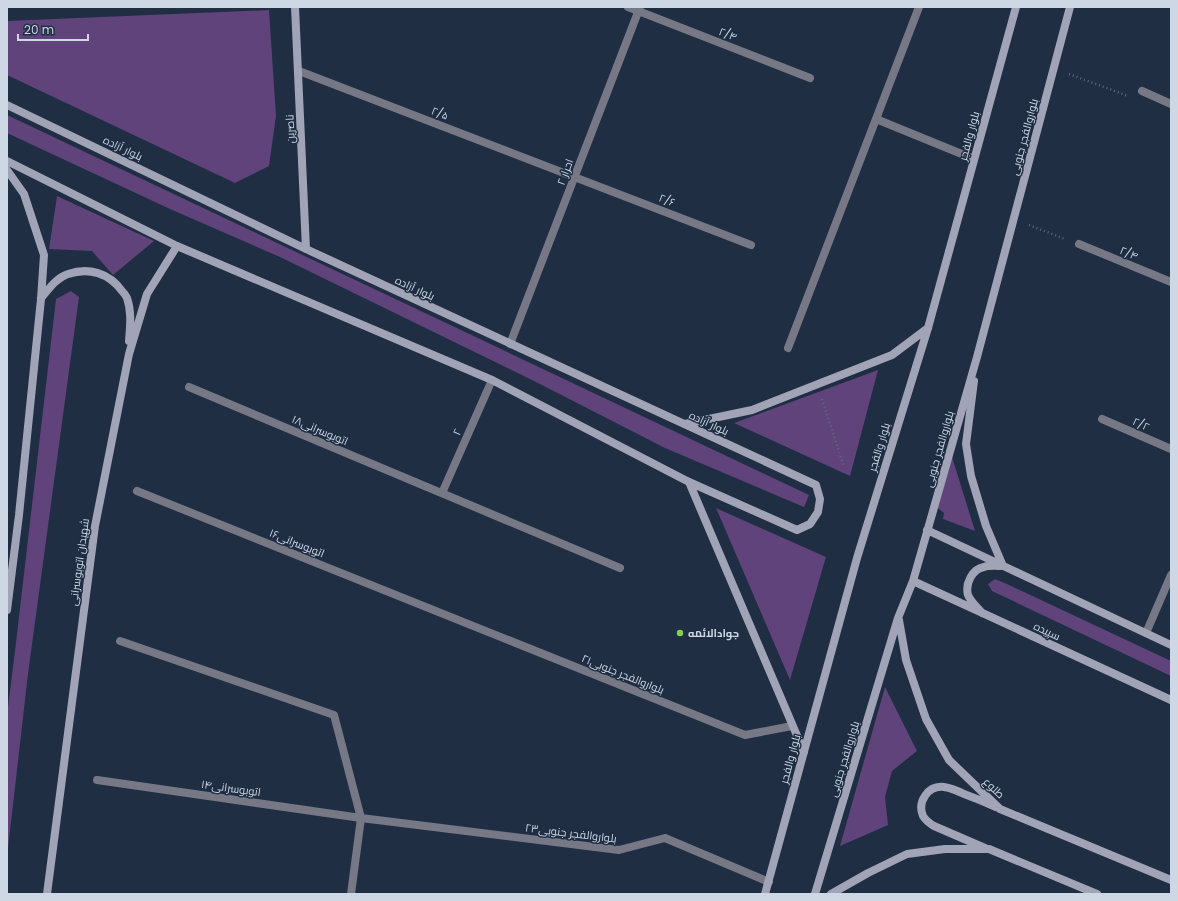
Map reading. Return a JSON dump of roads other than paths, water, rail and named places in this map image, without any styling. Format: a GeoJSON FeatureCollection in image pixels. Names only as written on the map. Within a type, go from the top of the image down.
{"type":"FeatureCollection","features":[{"type":"Feature","properties":{"kind":"main road","name":"ناصرین"},"geometry":{"type":"LineString","coordinates":[[295,7],[306,249]]}},
{"type":"Feature","properties":{"kind":"main road","name":"بلوار والفجر"},"geometry":{"type":"LineString","coordinates":[[765,894],[857,558],[928,328],[1016,7]]}},
{"type":"Feature","properties":{"kind":"main road","name":"بلواروالفجر جنوبی"},"geometry":{"type":"LineString","coordinates":[[815,894],[898,618],[913,581],[977,357],[1070,7]]}},
{"type":"Feature","properties":{"kind":"main road","name":"بلوار آزاده"},"geometry":{"type":"LineString","coordinates":[[7,105],[306,249],[816,485],[820,499],[818,512],[810,524],[797,530],[690,482]]}},
{"type":"Feature","properties":{"kind":"main road"},"geometry":{"type":"LineString","coordinates":[[7,161],[177,246],[492,380],[690,482],[804,752]]}},
{"type":"Feature","properties":{"kind":"main road"},"geometry":{"type":"LineString","coordinates":[[7,170],[24,194],[44,255],[41,299],[19,515],[7,610]]}},
{"type":"Feature","properties":{"kind":"main road","name":"شهیدان اتوبوسرانی"},"geometry":{"type":"LineString","coordinates":[[47,894],[95,526],[129,354],[147,294],[177,246]]}},
{"type":"Feature","properties":{"kind":"main road"},"geometry":{"type":"LineString","coordinates":[[41,299],[52,284],[67,274],[84,270],[102,274],[117,283],[127,297],[131,315],[129,354]]}},
{"type":"Feature","properties":{"kind":"main road"},"geometry":{"type":"LineString","coordinates":[[685,424],[752,410],[892,355],[928,328]]}},
{"type":"Feature","properties":{"kind":"main road"},"geometry":{"type":"LineString","coordinates":[[977,357],[966,444],[971,476],[986,526],[1003,566]]}},
{"type":"Feature","properties":{"kind":"main road"},"geometry":{"type":"LineString","coordinates":[[927,530],[1171,644]]}},
{"type":"Feature","properties":{"kind":"main road"},"geometry":{"type":"LineString","coordinates":[[982,613],[973,603],[968,594],[968,583],[972,574],[983,567],[1003,566]]}},
{"type":"Feature","properties":{"kind":"main road","name":"سپیده"},"geometry":{"type":"LineString","coordinates":[[913,581],[1171,700]]}},
{"type":"Feature","properties":{"kind":"main road","name":"طلوع"},"geometry":{"type":"LineString","coordinates":[[898,618],[906,660],[926,719],[949,760],[1000,809],[1171,880]]}},
{"type":"Feature","properties":{"kind":"main road"},"geometry":{"type":"LineString","coordinates":[[1000,809],[942,786],[927,792],[921,807],[927,822],[934,826],[1097,894]]}},
{"type":"Feature","properties":{"kind":"main road"},"geometry":{"type":"LineString","coordinates":[[831,894],[868,873],[907,854],[945,849],[989,849]]}},
{"type":"Feature","properties":{"kind":"street","name":"۲/۴"},"geometry":{"type":"LineString","coordinates":[[628,7],[639,9],[810,78]]}},
{"type":"Feature","properties":{"kind":"street"},"geometry":{"type":"LineString","coordinates":[[788,348],[919,7]]}},
{"type":"Feature","properties":{"kind":"street","name":"۲ احرار"},"geometry":{"type":"LineString","coordinates":[[510,344],[639,9]]}},
{"type":"Feature","properties":{"kind":"street","name":"۲/۵"},"geometry":{"type":"LineString","coordinates":[[299,70],[574,176]]}},
{"type":"Feature","properties":{"kind":"street"},"geometry":{"type":"LineString","coordinates":[[1142,92],[1171,104]]}},
{"type":"Feature","properties":{"kind":"street"},"geometry":{"type":"LineString","coordinates":[[876,119],[974,159]]}},
{"type":"Feature","properties":{"kind":"street","name":"۲/۶"},"geometry":{"type":"LineString","coordinates":[[574,176],[751,245]]}},
{"type":"Feature","properties":{"kind":"street","name":"۲/۴"},"geometry":{"type":"LineString","coordinates":[[1079,244],[1171,282]]}},
{"type":"Feature","properties":{"kind":"street","name":"۲"},"geometry":{"type":"LineString","coordinates":[[442,493],[492,380]]}},
{"type":"Feature","properties":{"kind":"street","name":"اتوبوسرانی۱۸"},"geometry":{"type":"LineString","coordinates":[[189,387],[620,568]]}},
{"type":"Feature","properties":{"kind":"street","name":"۲/۲"},"geometry":{"type":"LineString","coordinates":[[1102,419],[1171,449]]}},
{"type":"Feature","properties":{"kind":"street","name":"اتوبوسرانی۱۶"},"geometry":{"type":"LineString","coordinates":[[138,491],[449,616]]}},
{"type":"Feature","properties":{"kind":"street"},"geometry":{"type":"LineString","coordinates":[[1146,633],[1171,575]]}},
{"type":"Feature","properties":{"kind":"street","name":"بلواروالفجر جنوبی۲۱"},"geometry":{"type":"LineString","coordinates":[[449,616],[745,735],[792,726]]}},
{"type":"Feature","properties":{"kind":"street"},"geometry":{"type":"LineString","coordinates":[[120,641],[334,714],[361,818],[351,894]]}},
{"type":"Feature","properties":{"kind":"street","name":"اتوبوسرانی۱۴"},"geometry":{"type":"LineString","coordinates":[[98,780],[361,818]]}},
{"type":"Feature","properties":{"kind":"street","name":"بلواروالفجر جنوبی۲۳"},"geometry":{"type":"LineString","coordinates":[[361,818],[619,850],[665,838],[769,882]]}},
{"type":"Feature","properties":{"kind":"place","name":"جوادالائمه"},"geometry":{"type":"Point","coordinates":[680,633]}}]}
